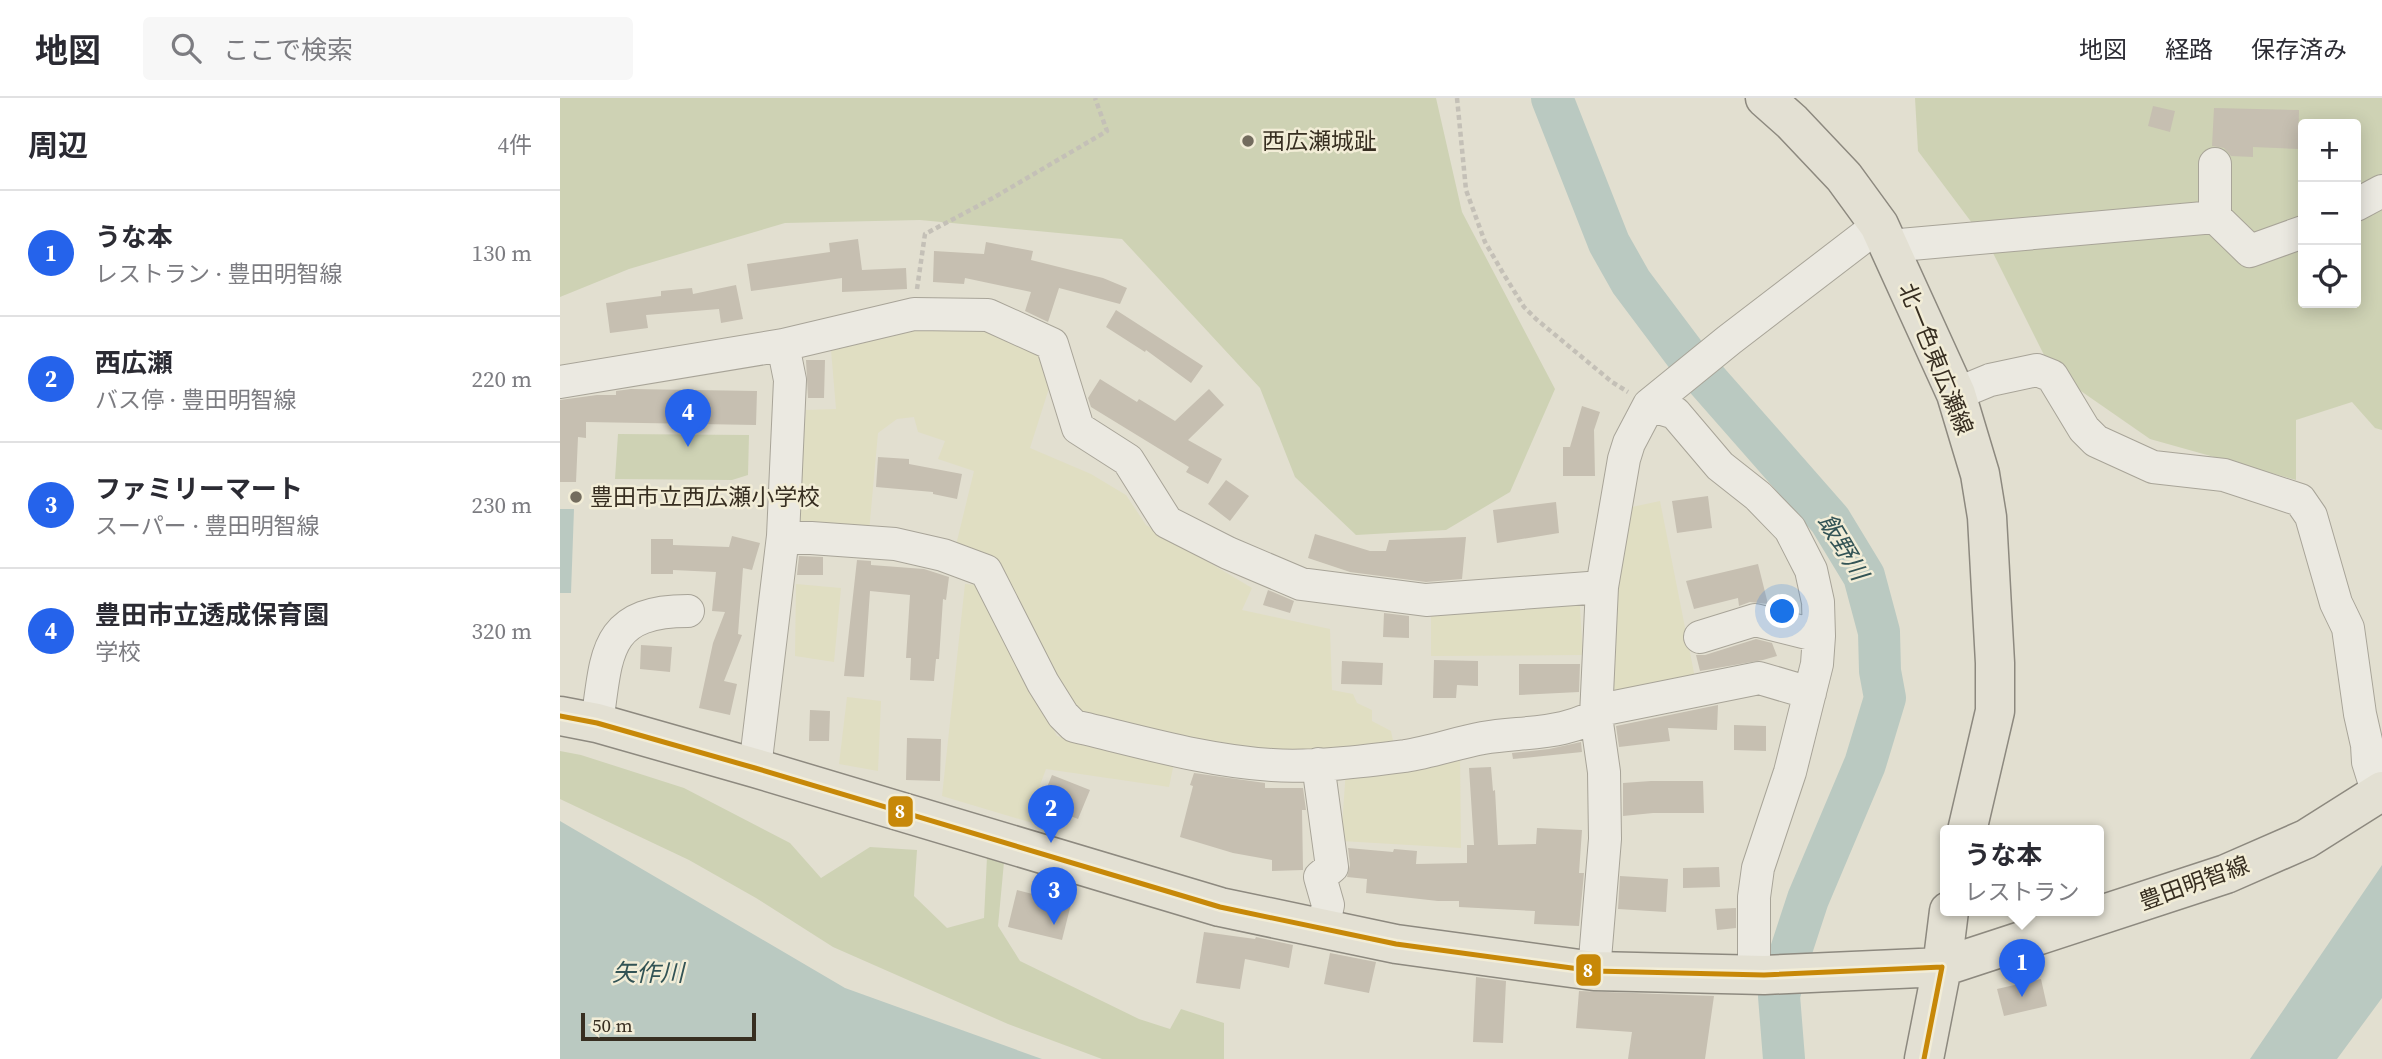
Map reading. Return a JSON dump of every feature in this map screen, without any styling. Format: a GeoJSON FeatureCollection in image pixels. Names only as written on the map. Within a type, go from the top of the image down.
{"type":"FeatureCollection","features":[{"type":"Feature","properties":{"kind":"main road","name":"北一色東広瀬線"},"geometry":{"type":"LineString","coordinates":[[1765,98],[1793,122],[1844,177],[1884,235],[1956,394],[1980,474],[1987,517],[1995,711],[1968,825]]}},
{"type":"Feature","properties":{"kind":"main road","name":"豊田明智線"},"geometry":{"type":"LineString","coordinates":[[560,716],[597,723],[755,768],[1220,907],[1396,944],[1594,971],[1759,975],[1942,967],[2098,916]]}},
{"type":"Feature","properties":{"kind":"main road","name":"豊田明智線"},"geometry":{"type":"LineString","coordinates":[[2104,914],[2226,874],[2306,839],[2380,793]]}},
{"type":"Feature","properties":{"kind":"main road"},"geometry":{"type":"LineString","coordinates":[[1924,1059],[1942,967],[1947,916]]}},
{"type":"Feature","properties":{"kind":"street"},"geometry":{"type":"LineString","coordinates":[[2215,164],[2215,217],[2250,251],[2298,234]]}},
{"type":"Feature","properties":{"kind":"street"},"geometry":{"type":"LineString","coordinates":[[2361,202],[2382,191]]}},
{"type":"Feature","properties":{"kind":"street"},"geometry":{"type":"LineString","coordinates":[[1594,971],[1605,839],[1604,772],[1596,716],[1602,587],[1624,459],[1629,443],[1659,397],[1729,340],[1884,235],[2215,217]]}},
{"type":"Feature","properties":{"kind":"street"},"geometry":{"type":"LineString","coordinates":[[560,382],[783,345],[914,314],[988,315],[1052,344],[1079,428],[1128,460],[1167,522],[1228,553],[1301,584],[1426,600],[1602,587]]}},
{"type":"Feature","properties":{"kind":"street"},"geometry":{"type":"LineString","coordinates":[[755,768],[783,536],[790,380],[783,345]]}},
{"type":"Feature","properties":{"kind":"street"},"geometry":{"type":"LineString","coordinates":[[1956,394],[1990,380],[2037,370],[2052,376],[2084,429],[2096,441],[2153,467],[2224,475],[2300,500],[2311,516],[2336,603],[2348,628],[2368,762],[2380,793]]}},
{"type":"Feature","properties":{"kind":"street"},"geometry":{"type":"LineString","coordinates":[[1659,397],[1720,466],[1758,496],[1790,529],[1811,570],[1818,602],[1817,664],[1790,772],[1758,868],[1754,897],[1759,975]]}},
{"type":"Feature","properties":{"kind":"street"},"geometry":{"type":"LineString","coordinates":[[783,536],[895,544],[943,555],[986,571],[1043,683],[1063,715],[1074,726],[1212,757],[1273,766],[1406,755],[1483,738],[1569,727],[1596,716],[1605,709],[1759,678],[1810,692]]}},
{"type":"Feature","properties":{"kind":"street"},"geometry":{"type":"LineString","coordinates":[[597,723],[606,663],[618,632],[639,617],[688,611]]}},
{"type":"Feature","properties":{"kind":"street"},"geometry":{"type":"LineString","coordinates":[[1700,637],[1755,620],[1819,636]]}},
{"type":"Feature","properties":{"kind":"street"},"geometry":{"type":"LineString","coordinates":[[1318,764],[1332,867],[1320,877],[1328,905],[1323,928]]}},
{"type":"Feature","properties":{"kind":"path"},"geometry":{"type":"LineString","coordinates":[[914,314],[925,234],[993,198],[1107,131],[1095,98]]}},
{"type":"Feature","properties":{"kind":"path"},"geometry":{"type":"LineString","coordinates":[[1457,98],[1466,190],[1485,242],[1524,307],[1612,382],[1659,397]]}},
{"type":"Feature","properties":{"kind":"shaded area"},"geometry":{"type":"Polygon","coordinates":[[[912,324],[983,326],[1035,347],[1051,382],[1030,448],[1091,474],[1126,495],[1146,525],[1252,588],[1242,610],[1330,629],[1332,690],[1353,694],[1357,703],[1372,710],[1372,721],[1391,731],[1395,750],[1325,754],[1211,745],[1080,716],[956,545],[974,471],[938,459],[945,441],[918,432],[914,417],[897,419],[878,433],[869,532],[799,521],[797,504],[806,410],[836,409],[830,338],[912,324]]]}},
{"type":"Feature","properties":{"kind":"shaded area"},"geometry":{"type":"Polygon","coordinates":[[[1660,501],[1695,678],[1612,697],[1609,582],[1627,508],[1660,501]]]}},
{"type":"Feature","properties":{"kind":"shaded area"},"geometry":{"type":"Polygon","coordinates":[[[796,584],[841,588],[834,662],[795,656],[796,584]]]}},
{"type":"Feature","properties":{"kind":"shaded area"},"geometry":{"type":"Polygon","coordinates":[[[965,584],[977,585],[1057,736],[1174,763],[1169,787],[1046,769],[1033,804],[1036,824],[942,796],[965,584]]]}},
{"type":"Feature","properties":{"kind":"shaded area"},"geometry":{"type":"Polygon","coordinates":[[[1579,593],[1583,655],[1431,656],[1431,606],[1579,593]]]}},
{"type":"Feature","properties":{"kind":"shaded area"},"geometry":{"type":"Polygon","coordinates":[[[847,697],[881,701],[878,771],[839,764],[847,697]]]}},
{"type":"Feature","properties":{"kind":"shaded area"},"geometry":{"type":"Polygon","coordinates":[[[1460,753],[1461,848],[1341,841],[1346,769],[1460,753]]]}},
{"type":"Feature","properties":{"kind":"green space"},"geometry":{"type":"Polygon","coordinates":[[[560,98],[1436,98],[1462,212],[1555,389],[1510,492],[1446,530],[1356,535],[1295,477],[1260,388],[1122,239],[920,220],[785,223],[629,269],[560,297],[560,98]]]}},
{"type":"Feature","properties":{"kind":"green space"},"geometry":{"type":"Polygon","coordinates":[[[1915,98],[2382,98],[2382,430],[2375,428],[2352,402],[2296,420],[2296,480],[2150,439],[2052,371],[1990,247],[1918,151],[1915,98]]]}},
{"type":"Feature","properties":{"kind":"green space"},"geometry":{"type":"Polygon","coordinates":[[[618,434],[749,435],[748,475],[732,480],[615,479],[618,434]]]}},
{"type":"Feature","properties":{"kind":"green space"},"geometry":{"type":"Polygon","coordinates":[[[560,751],[581,755],[684,788],[790,843],[821,878],[870,847],[917,850],[914,896],[947,928],[984,918],[987,857],[1004,862],[998,926],[1020,961],[1139,1019],[1170,1029],[1181,1009],[1224,1023],[1224,1059],[1102,1059],[1008,1024],[833,947],[756,898],[689,860],[560,799],[560,751]]]}},
{"type":"Feature","properties":{"kind":"water"},"geometry":{"type":"Polygon","coordinates":[[[560,509],[574,509],[571,593],[560,593],[560,509]]]}},
{"type":"Feature","properties":{"kind":"water","name":"矢作川"},"geometry":{"type":"Polygon","coordinates":[[[560,821],[845,988],[1042,1059],[560,1059],[560,821]]]}},
{"type":"Feature","properties":{"kind":"water"},"geometry":{"type":"Polygon","coordinates":[[[2382,865],[2382,998],[2337,1059],[2250,1059],[2382,865]]]}},
{"type":"Feature","properties":{"kind":"building"},"geometry":{"type":"Polygon","coordinates":[[[2153,106],[2175,111],[2170,132],[2148,126],[2153,106]]]}},
{"type":"Feature","properties":{"kind":"building"},"geometry":{"type":"Polygon","coordinates":[[[2214,108],[2299,110],[2298,149],[2253,147],[2253,157],[2231,156],[2224,148],[2212,146],[2214,108]]]}},
{"type":"Feature","properties":{"kind":"building"},"geometry":{"type":"Polygon","coordinates":[[[858,239],[862,270],[906,268],[907,289],[842,292],[842,278],[751,291],[747,264],[830,252],[829,243],[858,239]]]}},
{"type":"Feature","properties":{"kind":"building"},"geometry":{"type":"Polygon","coordinates":[[[986,242],[1033,251],[1031,260],[1103,278],[1127,288],[1120,304],[1059,288],[1048,322],[1025,311],[1031,292],[965,278],[964,284],[933,282],[934,251],[984,254],[986,242]]]}},
{"type":"Feature","properties":{"kind":"building"},"geometry":{"type":"Polygon","coordinates":[[[736,285],[743,319],[721,323],[719,309],[646,315],[648,328],[610,333],[606,303],[661,296],[661,291],[692,288],[693,294],[736,285]]]}},
{"type":"Feature","properties":{"kind":"building"},"geometry":{"type":"Polygon","coordinates":[[[1116,310],[1203,366],[1191,383],[1146,350],[1145,352],[1106,327],[1116,310]]]}},
{"type":"Feature","properties":{"kind":"building"},"geometry":{"type":"Polygon","coordinates":[[[806,360],[825,360],[824,398],[808,398],[806,360]]]}},
{"type":"Feature","properties":{"kind":"building"},"geometry":{"type":"Polygon","coordinates":[[[1100,379],[1175,421],[1209,389],[1224,405],[1188,440],[1222,459],[1208,484],[1186,472],[1189,467],[1091,407],[1088,398],[1100,379]]]}},
{"type":"Feature","properties":{"kind":"building"},"geometry":{"type":"Polygon","coordinates":[[[616,391],[757,391],[756,425],[586,422],[586,438],[578,437],[576,482],[560,482],[560,400],[616,395],[616,391]]]}},
{"type":"Feature","properties":{"kind":"building"},"geometry":{"type":"Polygon","coordinates":[[[1582,406],[1600,412],[1594,430],[1595,476],[1563,476],[1563,447],[1570,447],[1582,406]]]}},
{"type":"Feature","properties":{"kind":"building"},"geometry":{"type":"Polygon","coordinates":[[[878,457],[909,459],[909,464],[962,474],[957,499],[933,492],[876,487],[878,457]]]}},
{"type":"Feature","properties":{"kind":"building"},"geometry":{"type":"Polygon","coordinates":[[[1226,480],[1249,496],[1230,521],[1208,504],[1226,480]]]}},
{"type":"Feature","properties":{"kind":"building"},"geometry":{"type":"Polygon","coordinates":[[[1708,496],[1712,528],[1677,533],[1672,501],[1708,496]]]}},
{"type":"Feature","properties":{"kind":"building"},"geometry":{"type":"Polygon","coordinates":[[[1556,502],[1559,533],[1497,543],[1493,510],[1556,502]]]}},
{"type":"Feature","properties":{"kind":"building"},"geometry":{"type":"Polygon","coordinates":[[[1315,534],[1370,551],[1386,551],[1389,540],[1466,537],[1462,579],[1426,582],[1350,572],[1308,558],[1315,534]]]}},
{"type":"Feature","properties":{"kind":"building"},"geometry":{"type":"Polygon","coordinates":[[[732,536],[760,543],[752,570],[743,568],[738,634],[742,635],[724,681],[737,684],[730,715],[699,708],[713,643],[725,612],[712,611],[716,572],[673,570],[673,574],[651,574],[651,539],[673,539],[673,545],[729,547],[732,536]]]}},
{"type":"Feature","properties":{"kind":"building"},"geometry":{"type":"Polygon","coordinates":[[[799,556],[823,557],[823,575],[797,575],[799,556]]]}},
{"type":"Feature","properties":{"kind":"building"},"geometry":{"type":"Polygon","coordinates":[[[857,560],[871,561],[871,565],[924,569],[949,577],[946,600],[943,599],[939,659],[936,659],[934,681],[910,680],[911,658],[906,658],[910,595],[870,591],[864,677],[844,676],[857,560]]]}},
{"type":"Feature","properties":{"kind":"building"},"geometry":{"type":"Polygon","coordinates":[[[1758,564],[1768,604],[1750,602],[1739,606],[1738,598],[1694,609],[1686,581],[1758,564]]]}},
{"type":"Feature","properties":{"kind":"building"},"geometry":{"type":"Polygon","coordinates":[[[1268,590],[1294,601],[1290,613],[1263,605],[1268,590]]]}},
{"type":"Feature","properties":{"kind":"building"},"geometry":{"type":"Polygon","coordinates":[[[1384,613],[1409,616],[1409,638],[1383,637],[1384,613]]]}},
{"type":"Feature","properties":{"kind":"building"},"geometry":{"type":"Polygon","coordinates":[[[1756,639],[1772,643],[1777,656],[1700,671],[1696,655],[1705,655],[1756,639]]]}},
{"type":"Feature","properties":{"kind":"building"},"geometry":{"type":"Polygon","coordinates":[[[641,645],[672,647],[670,672],[640,669],[641,645]]]}},
{"type":"Feature","properties":{"kind":"building"},"geometry":{"type":"Polygon","coordinates":[[[1434,660],[1478,661],[1478,686],[1457,685],[1456,698],[1433,698],[1434,660]]]}},
{"type":"Feature","properties":{"kind":"building"},"geometry":{"type":"Polygon","coordinates":[[[1342,661],[1383,663],[1382,685],[1341,684],[1342,661]]]}},
{"type":"Feature","properties":{"kind":"building"},"geometry":{"type":"Polygon","coordinates":[[[1519,664],[1580,664],[1579,692],[1519,695],[1519,664]]]}},
{"type":"Feature","properties":{"kind":"building"},"geometry":{"type":"Polygon","coordinates":[[[1718,705],[1717,730],[1668,728],[1670,741],[1619,747],[1616,726],[1718,705]]]}},
{"type":"Feature","properties":{"kind":"building"},"geometry":{"type":"Polygon","coordinates":[[[810,710],[830,711],[829,741],[809,741],[810,710]]]}},
{"type":"Feature","properties":{"kind":"building"},"geometry":{"type":"Polygon","coordinates":[[[1734,725],[1766,726],[1766,751],[1734,750],[1734,725]]]}},
{"type":"Feature","properties":{"kind":"building"},"geometry":{"type":"Polygon","coordinates":[[[907,738],[941,739],[940,781],[906,780],[907,738]]]}},
{"type":"Feature","properties":{"kind":"building"},"geometry":{"type":"Polygon","coordinates":[[[1581,742],[1582,752],[1513,759],[1512,753],[1581,742]]]}},
{"type":"Feature","properties":{"kind":"building"},"geometry":{"type":"Polygon","coordinates":[[[1491,767],[1498,845],[1536,844],[1537,828],[1582,830],[1579,873],[1584,873],[1579,926],[1534,924],[1535,911],[1459,907],[1459,901],[1366,893],[1367,879],[1347,877],[1350,865],[1348,848],[1417,851],[1416,864],[1467,863],[1467,845],[1474,845],[1469,768],[1491,767]]]}},
{"type":"Feature","properties":{"kind":"building"},"geometry":{"type":"Polygon","coordinates":[[[1194,773],[1265,783],[1265,788],[1303,788],[1306,810],[1302,810],[1303,870],[1272,871],[1272,860],[1233,853],[1180,837],[1194,773]]]}},
{"type":"Feature","properties":{"kind":"building"},"geometry":{"type":"Polygon","coordinates":[[[1052,775],[1090,790],[1078,819],[1040,804],[1052,775]]]}},
{"type":"Feature","properties":{"kind":"building"},"geometry":{"type":"Polygon","coordinates":[[[1703,781],[1704,813],[1623,816],[1623,783],[1703,781]]]}},
{"type":"Feature","properties":{"kind":"building"},"geometry":{"type":"Polygon","coordinates":[[[1719,867],[1720,887],[1683,888],[1683,868],[1719,867]]]}},
{"type":"Feature","properties":{"kind":"building"},"geometry":{"type":"Polygon","coordinates":[[[1620,876],[1668,879],[1666,912],[1618,909],[1620,876]]]}},
{"type":"Feature","properties":{"kind":"building"},"geometry":{"type":"Polygon","coordinates":[[[1017,890],[1071,904],[1062,940],[1008,927],[1017,890]]]}},
{"type":"Feature","properties":{"kind":"building"},"geometry":{"type":"Polygon","coordinates":[[[1736,908],[1736,928],[1717,930],[1715,909],[1736,908]]]}},
{"type":"Feature","properties":{"kind":"building"},"geometry":{"type":"Polygon","coordinates":[[[1204,932],[1256,937],[1293,945],[1289,968],[1245,959],[1240,989],[1196,983],[1204,932]]]}},
{"type":"Feature","properties":{"kind":"building"},"geometry":{"type":"Polygon","coordinates":[[[1330,953],[1376,962],[1369,993],[1324,984],[1330,953]]]}},
{"type":"Feature","properties":{"kind":"building"},"geometry":{"type":"Polygon","coordinates":[[[1476,977],[1506,981],[1503,1043],[1473,1042],[1476,977]]]}},
{"type":"Feature","properties":{"kind":"building"},"geometry":{"type":"Polygon","coordinates":[[[2041,979],[2047,1006],[2004,1016],[1997,989],[2041,979]]]}},
{"type":"Feature","properties":{"kind":"building"},"geometry":{"type":"Polygon","coordinates":[[[1579,991],[1714,996],[1705,1059],[1628,1059],[1632,1032],[1576,1028],[1579,991]]]}},
{"type":"Feature","properties":{"kind":"waterway","name":"飯野川"},"geometry":{"type":"LineString","coordinates":[[1552,98],[1609,243],[1631,282],[1691,362],[1830,520],[1864,576],[1879,632],[1880,671],[1885,698],[1865,764],[1808,899],[1787,963],[1779,996],[1784,1059]]}},
{"type":"Feature","properties":{"kind":"transit line","name":"8"},"geometry":{"type":"LineString","coordinates":[[560,716],[597,723],[755,768],[1220,907],[1396,944],[1594,971],[1764,975],[1942,967]]}},
{"type":"Feature","properties":{"kind":"transit line","name":"8"},"geometry":{"type":"LineString","coordinates":[[1924,1059],[1942,967]]}},
{"type":"Feature","properties":{"kind":"place","name":"西広瀬城趾"},"geometry":{"type":"Point","coordinates":[1248,141]}},
{"type":"Feature","properties":{"kind":"place","name":"豊田市立透成保育園"},"geometry":{"type":"Point","coordinates":[688,447]}},
{"type":"Feature","properties":{"kind":"place","name":"豊田市立西広瀬小学校"},"geometry":{"type":"Point","coordinates":[576,497]}},
{"type":"Feature","properties":{"kind":"place","name":"西広瀬"},"geometry":{"type":"Point","coordinates":[1051,843]}},
{"type":"Feature","properties":{"kind":"place","name":"ファミリーマート"},"geometry":{"type":"Point","coordinates":[1054,925]}},
{"type":"Feature","properties":{"kind":"place","name":"うな本"},"geometry":{"type":"Point","coordinates":[2022,997]}}]}
